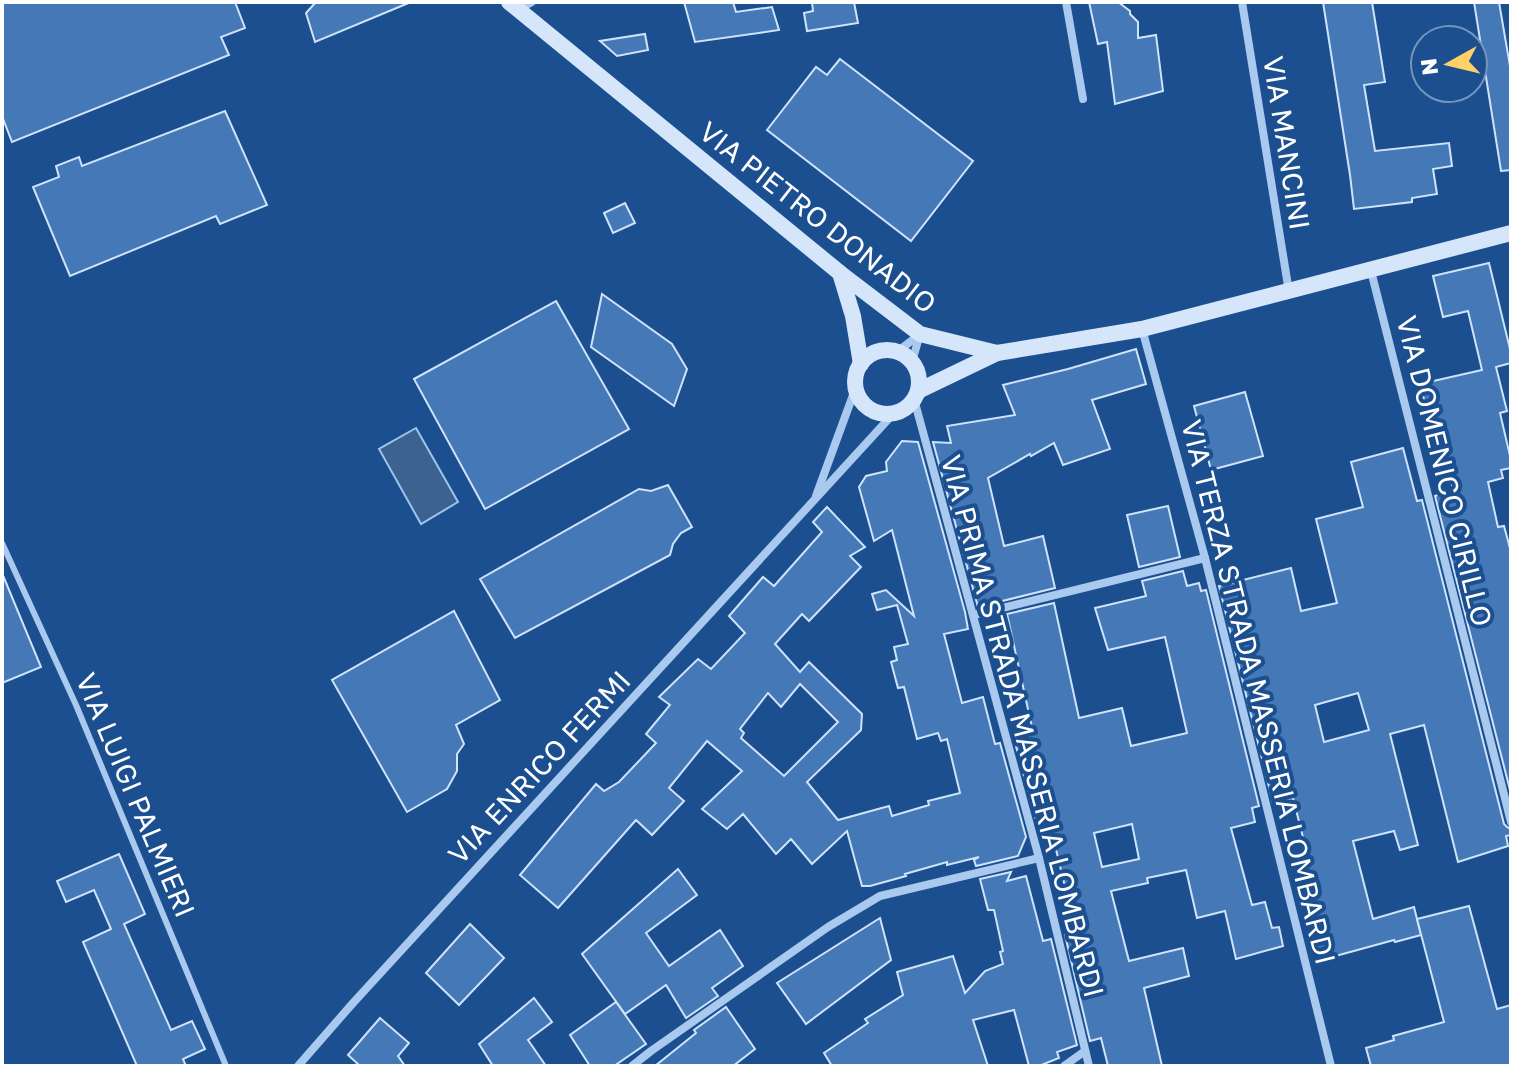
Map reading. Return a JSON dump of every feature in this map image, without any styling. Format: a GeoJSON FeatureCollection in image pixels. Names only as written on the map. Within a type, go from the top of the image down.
{"type":"FeatureCollection","features":[{"type":"Feature","properties":{"kind":"main road","name":"VIA PIETRO DONADIO"},"geometry":{"type":"LineString","coordinates":[[520,5],[840,273],[920,334],[997,353],[1142,329],[1511,233]]}},
{"type":"Feature","properties":{"kind":"main road"},"geometry":{"type":"LineString","coordinates":[[840,273],[853,316],[861,364]]}},
{"type":"Feature","properties":{"kind":"main road"},"geometry":{"type":"LineString","coordinates":[[916,395],[918,376],[912,362],[897,352],[881,350],[866,358],[857,371],[858,395],[869,408],[886,414],[894,413],[902,410],[916,395],[997,353]]}},
{"type":"Feature","properties":{"kind":"street"},"geometry":{"type":"LineString","coordinates":[[1066,2],[1083,99]]}},
{"type":"Feature","properties":{"kind":"street","name":"VIA MANCINI"},"geometry":{"type":"LineString","coordinates":[[1242,2],[1289,292]]}},
{"type":"Feature","properties":{"kind":"street","name":"VIA DOMENICO CIRILLO"},"geometry":{"type":"LineString","coordinates":[[1371,271],[1511,822]]}},
{"type":"Feature","properties":{"kind":"street","name":"VIA TERZA STRADA MASSERIA LOMBARDI"},"geometry":{"type":"LineString","coordinates":[[1142,329],[1205,558],[1331,1066]]}},
{"type":"Feature","properties":{"kind":"street"},"geometry":{"type":"LineString","coordinates":[[897,352],[920,334]]}},
{"type":"Feature","properties":{"kind":"street"},"geometry":{"type":"LineString","coordinates":[[912,362],[920,334]]}},
{"type":"Feature","properties":{"kind":"street","name":"VIA ENRICO FERMI"},"geometry":{"type":"LineString","coordinates":[[815,501],[856,387]]}},
{"type":"Feature","properties":{"kind":"street","name":"VIA PRIMA STRADA MASSERIA LOMBARDI"},"geometry":{"type":"LineString","coordinates":[[916,395],[1039,858],[1089,1066]]}},
{"type":"Feature","properties":{"kind":"street","name":"VIA ENRICO FERMI"},"geometry":{"type":"LineString","coordinates":[[298,1066],[894,413]]}},
{"type":"Feature","properties":{"kind":"street"},"geometry":{"type":"LineString","coordinates":[[974,615],[1205,558]]}},
{"type":"Feature","properties":{"kind":"street"},"geometry":{"type":"LineString","coordinates":[[632,1066],[815,936],[880,896],[1039,858]]}},
{"type":"Feature","properties":{"kind":"street"},"geometry":{"type":"LineString","coordinates":[[1064,1066],[1085,1051]]}},
{"type":"Feature","properties":{"kind":"lane","name":"VIA LUIGI PALMIERI"},"geometry":{"type":"LineString","coordinates":[[2,543],[76,705],[226,1066]]}},
{"type":"Feature","properties":{"kind":"water"},"geometry":{"type":"Polygon","coordinates":[[[416,428],[458,502],[421,524],[379,449],[416,428]]]}},
{"type":"Feature","properties":{"kind":"building"},"geometry":{"type":"Polygon","coordinates":[[[2,2],[235,2],[245,28],[221,37],[229,55],[12,142],[2,116],[2,2]]]}},
{"type":"Feature","properties":{"kind":"building"},"geometry":{"type":"Polygon","coordinates":[[[316,2],[411,2],[315,42],[306,13],[316,2]]]}},
{"type":"Feature","properties":{"kind":"building"},"geometry":{"type":"Polygon","coordinates":[[[684,2],[733,2],[736,12],[772,7],[779,30],[695,42],[684,2]]]}},
{"type":"Feature","properties":{"kind":"building"},"geometry":{"type":"Polygon","coordinates":[[[812,2],[854,2],[858,23],[807,31],[804,13],[813,11],[812,2]]]}},
{"type":"Feature","properties":{"kind":"building"},"geometry":{"type":"Polygon","coordinates":[[[1089,2],[1118,2],[1138,22],[1138,38],[1156,35],[1163,91],[1115,104],[1107,42],[1098,44],[1089,2]]]}},
{"type":"Feature","properties":{"kind":"building"},"geometry":{"type":"Polygon","coordinates":[[[1323,2],[1372,2],[1385,82],[1364,85],[1375,151],[1449,143],[1452,166],[1433,169],[1437,194],[1412,198],[1412,202],[1354,209],[1323,2]]]}},
{"type":"Feature","properties":{"kind":"building"},"geometry":{"type":"Polygon","coordinates":[[[1474,2],[1499,2],[1511,72],[1511,170],[1501,171],[1489,96],[1489,24],[1478,24],[1474,2]]]}},
{"type":"Feature","properties":{"kind":"building"},"geometry":{"type":"Polygon","coordinates":[[[645,34],[648,50],[617,56],[600,41],[645,34]]]}},
{"type":"Feature","properties":{"kind":"building"},"geometry":{"type":"Polygon","coordinates":[[[840,59],[973,161],[911,241],[767,130],[816,67],[827,75],[840,59]]]}},
{"type":"Feature","properties":{"kind":"building"},"geometry":{"type":"Polygon","coordinates":[[[225,111],[267,205],[220,224],[216,216],[70,276],[33,187],[59,177],[56,166],[79,157],[82,166],[225,111]]]}},
{"type":"Feature","properties":{"kind":"building"},"geometry":{"type":"Polygon","coordinates":[[[625,203],[635,223],[613,233],[604,213],[625,203]]]}},
{"type":"Feature","properties":{"kind":"building"},"geometry":{"type":"Polygon","coordinates":[[[1489,263],[1511,353],[1511,363],[1496,367],[1507,411],[1500,413],[1511,468],[1501,470],[1503,478],[1488,482],[1498,527],[1504,526],[1511,552],[1511,794],[1435,496],[1453,490],[1439,426],[1431,427],[1420,384],[1482,370],[1468,311],[1443,317],[1433,276],[1489,263]]]}},
{"type":"Feature","properties":{"kind":"building"},"geometry":{"type":"Polygon","coordinates":[[[602,294],[672,344],[687,369],[674,406],[591,347],[602,294]]]}},
{"type":"Feature","properties":{"kind":"building"},"geometry":{"type":"Polygon","coordinates":[[[556,301],[629,429],[485,509],[414,379],[556,301]]]}},
{"type":"Feature","properties":{"kind":"building"},"geometry":{"type":"Polygon","coordinates":[[[1136,349],[1146,384],[1092,400],[1110,449],[1063,465],[1054,443],[988,478],[1004,546],[1043,536],[1055,588],[978,607],[933,442],[951,443],[947,426],[1015,415],[1003,385],[1136,349]]]}},
{"type":"Feature","properties":{"kind":"building"},"geometry":{"type":"Polygon","coordinates":[[[1245,392],[1263,456],[1211,470],[1194,406],[1245,392]]]}},
{"type":"Feature","properties":{"kind":"building"},"geometry":{"type":"Polygon","coordinates":[[[902,441],[918,442],[968,629],[944,634],[962,703],[983,697],[995,744],[1000,743],[1026,837],[1018,856],[976,866],[974,860],[979,857],[947,865],[947,862],[862,886],[847,831],[812,864],[791,839],[776,854],[743,814],[727,829],[702,809],[742,771],[707,741],[669,788],[684,801],[652,835],[636,820],[558,908],[520,875],[596,784],[604,791],[619,782],[656,743],[646,734],[670,705],[659,697],[698,659],[711,669],[745,633],[729,616],[763,577],[774,586],[822,532],[813,522],[827,507],[865,547],[850,556],[861,567],[809,621],[802,614],[775,644],[800,672],[809,662],[862,714],[861,730],[807,782],[838,820],[889,806],[892,816],[929,805],[928,801],[960,793],[947,739],[941,741],[938,733],[917,739],[904,687],[898,688],[891,662],[897,660],[894,647],[908,644],[897,605],[877,610],[872,594],[886,590],[914,616],[892,530],[874,541],[859,487],[866,476],[887,471],[886,462],[902,441]],[[800,684],[781,707],[768,693],[740,729],[744,733],[741,738],[784,776],[838,722],[800,684]]]}},
{"type":"Feature","properties":{"kind":"building"},"geometry":{"type":"Polygon","coordinates":[[[1403,448],[1417,501],[1422,500],[1504,824],[1511,829],[1511,835],[1506,836],[1508,846],[1458,862],[1424,725],[1390,734],[1418,845],[1400,850],[1394,831],[1353,841],[1373,919],[1414,907],[1421,935],[1321,960],[1304,899],[1315,896],[1293,798],[1273,803],[1219,586],[1291,568],[1301,611],[1337,603],[1316,519],[1363,507],[1351,462],[1403,448]],[[1358,693],[1315,705],[1324,742],[1369,730],[1358,693]]]}},
{"type":"Feature","properties":{"kind":"building"},"geometry":{"type":"Polygon","coordinates":[[[668,485],[692,527],[681,533],[670,555],[515,638],[480,579],[639,489],[651,491],[668,485]]]}},
{"type":"Feature","properties":{"kind":"building"},"geometry":{"type":"Polygon","coordinates":[[[1168,506],[1180,557],[1139,567],[1127,515],[1168,506]]]}},
{"type":"Feature","properties":{"kind":"building"},"geometry":{"type":"Polygon","coordinates":[[[1183,571],[1187,586],[1199,583],[1201,591],[1206,590],[1259,806],[1252,808],[1255,822],[1231,828],[1252,905],[1265,902],[1272,928],[1279,927],[1283,946],[1236,959],[1225,911],[1197,918],[1186,870],[1147,878],[1148,883],[1111,891],[1129,961],[1183,948],[1189,976],[1144,988],[1162,1066],[1108,1066],[1101,1038],[1090,1041],[1065,935],[1076,932],[1043,796],[1035,816],[1014,739],[1033,732],[1007,614],[1054,603],[1079,718],[1122,708],[1131,746],[1187,733],[1165,637],[1108,650],[1095,608],[1146,596],[1142,581],[1183,571]],[[1132,824],[1094,833],[1102,867],[1139,859],[1132,824]]]}},
{"type":"Feature","properties":{"kind":"building"},"geometry":{"type":"Polygon","coordinates":[[[2,573],[41,667],[2,683],[2,573]]]}},
{"type":"Feature","properties":{"kind":"building"},"geometry":{"type":"Polygon","coordinates":[[[454,611],[500,700],[456,725],[464,744],[457,754],[457,771],[447,789],[407,812],[332,680],[454,611]]]}},
{"type":"Feature","properties":{"kind":"building"},"geometry":{"type":"Polygon","coordinates":[[[119,854],[145,914],[124,924],[171,1030],[192,1021],[205,1049],[183,1059],[186,1066],[137,1066],[83,942],[111,929],[94,890],[66,902],[57,881],[119,854]]]}},
{"type":"Feature","properties":{"kind":"building"},"geometry":{"type":"Polygon","coordinates":[[[678,869],[697,895],[646,933],[669,966],[720,930],[743,966],[712,988],[718,996],[686,1018],[666,985],[625,1014],[582,954],[678,869]]]}},
{"type":"Feature","properties":{"kind":"building"},"geometry":{"type":"Polygon","coordinates":[[[1011,872],[1007,881],[1026,876],[1043,941],[1051,939],[1077,1045],[1057,1052],[1059,1058],[1039,1066],[1029,1066],[1014,1010],[973,1020],[988,1066],[832,1066],[824,1053],[868,1023],[865,1019],[903,995],[897,972],[953,956],[965,993],[985,971],[1003,964],[994,910],[988,910],[980,879],[1011,872]]]}},
{"type":"Feature","properties":{"kind":"building"},"geometry":{"type":"Polygon","coordinates":[[[1469,906],[1497,1009],[1511,1005],[1511,1066],[1371,1066],[1366,1048],[1394,1040],[1393,1036],[1444,1022],[1417,919],[1469,906]]]}},
{"type":"Feature","properties":{"kind":"building"},"geometry":{"type":"Polygon","coordinates":[[[880,918],[891,960],[806,1024],[777,983],[880,918]]]}},
{"type":"Feature","properties":{"kind":"building"},"geometry":{"type":"Polygon","coordinates":[[[470,924],[504,958],[459,1005],[426,973],[470,924]]]}},
{"type":"Feature","properties":{"kind":"building"},"geometry":{"type":"Polygon","coordinates":[[[534,998],[552,1022],[528,1040],[546,1066],[493,1066],[479,1044],[534,998]]]}},
{"type":"Feature","properties":{"kind":"building"},"geometry":{"type":"Polygon","coordinates":[[[616,1002],[646,1044],[614,1066],[590,1066],[570,1035],[616,1002]]]}},
{"type":"Feature","properties":{"kind":"building"},"geometry":{"type":"Polygon","coordinates":[[[726,1007],[755,1049],[733,1066],[655,1066],[696,1033],[694,1030],[726,1007]]]}},
{"type":"Feature","properties":{"kind":"building"},"geometry":{"type":"Polygon","coordinates":[[[380,1018],[409,1043],[398,1056],[405,1066],[360,1066],[348,1055],[380,1018]]]}}]}
